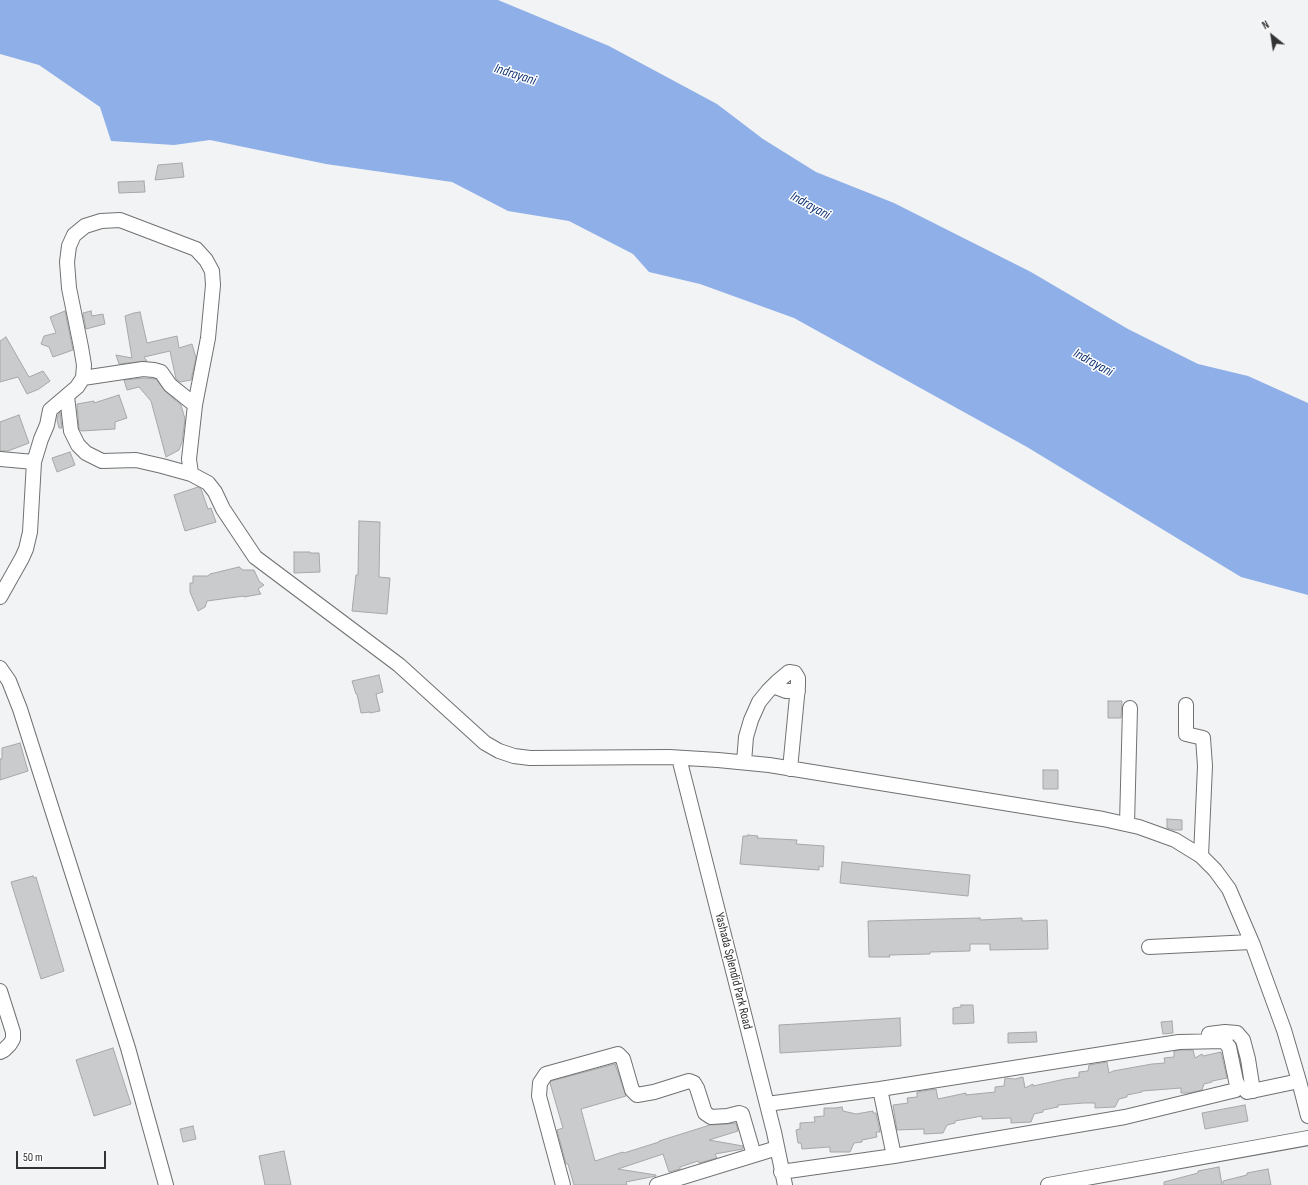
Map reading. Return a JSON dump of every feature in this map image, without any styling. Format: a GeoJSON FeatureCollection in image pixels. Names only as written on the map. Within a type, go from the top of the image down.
{"type":"FeatureCollection","features":[{"type":"Feature","properties":{"kind":"street"},"geometry":{"type":"LineString","coordinates":[[0,597],[26,549],[30,532],[34,462],[40,439],[47,425],[50,410],[77,387],[83,378],[84,365],[69,288],[67,262],[69,246],[74,235],[85,226],[101,221],[120,220],[196,249],[206,260],[212,271],[208,338],[195,405],[189,460],[191,474]]}},
{"type":"Feature","properties":{"kind":"street"},"geometry":{"type":"LineString","coordinates":[[83,378],[143,369],[154,370],[161,372],[170,385],[195,405]]}},
{"type":"Feature","properties":{"kind":"street"},"geometry":{"type":"LineString","coordinates":[[67,396],[71,431],[78,445],[86,453],[102,461],[136,460],[162,466],[191,474],[208,483],[215,492],[223,509],[255,557],[399,665],[485,743],[499,751],[514,756],[530,758],[679,758],[744,762],[1127,824],[1175,840],[1201,856],[1215,870],[1229,889],[1251,942],[1284,1030],[1308,1116]]}},
{"type":"Feature","properties":{"kind":"street"},"geometry":{"type":"LineString","coordinates":[[0,459],[34,462]]}},
{"type":"Feature","properties":{"kind":"street"},"geometry":{"type":"LineString","coordinates":[[0,668],[9,681],[20,709],[128,1048],[166,1185]]}},
{"type":"Feature","properties":{"kind":"street"},"geometry":{"type":"LineString","coordinates":[[744,762],[746,737],[751,720],[759,702],[773,686],[789,672],[795,673],[798,678],[790,769]]}},
{"type":"Feature","properties":{"kind":"street"},"geometry":{"type":"LineString","coordinates":[[1186,705],[1186,734],[1203,738],[1205,766],[1201,856]]}},
{"type":"Feature","properties":{"kind":"street"},"geometry":{"type":"LineString","coordinates":[[1127,824],[1130,708]]}},
{"type":"Feature","properties":{"kind":"street","name":"Yashada Splendid Park Road"},"geometry":{"type":"LineString","coordinates":[[679,758],[767,1104],[783,1178]]}},
{"type":"Feature","properties":{"kind":"street"},"geometry":{"type":"LineString","coordinates":[[1149,947],[1251,942]]}},
{"type":"Feature","properties":{"kind":"street"},"geometry":{"type":"LineString","coordinates":[[0,991],[13,1032],[13,1039],[10,1044],[0,1052]]}},
{"type":"Feature","properties":{"kind":"street"},"geometry":{"type":"LineString","coordinates":[[1179,1042],[1188,1036],[1237,1032],[1243,1040],[1248,1059],[1250,1092],[1299,1081]]}},
{"type":"Feature","properties":{"kind":"street"},"geometry":{"type":"LineString","coordinates":[[767,1104],[880,1089],[1179,1042],[1224,1041],[1230,1047],[1236,1082],[1238,1085],[1236,1090],[1125,1117],[894,1156],[783,1178]]}},
{"type":"Feature","properties":{"kind":"street"},"geometry":{"type":"LineString","coordinates":[[563,1185],[539,1096],[540,1083],[546,1074],[618,1054],[623,1059],[632,1090],[637,1095],[654,1092],[689,1081],[694,1082],[705,1113],[711,1117],[728,1116],[739,1113],[742,1114],[754,1154]]}},
{"type":"Feature","properties":{"kind":"street"},"geometry":{"type":"LineString","coordinates":[[880,1089],[894,1156]]}},
{"type":"Feature","properties":{"kind":"street"},"geometry":{"type":"LineString","coordinates":[[1048,1185],[1308,1138]]}},
{"type":"Feature","properties":{"kind":"street"},"geometry":{"type":"LineString","coordinates":[[657,1185],[777,1148]]}},
{"type":"Feature","properties":{"kind":"water","name":"Indrayani"},"geometry":{"type":"Polygon","coordinates":[[[0,0],[498,0],[609,46],[717,104],[763,139],[816,172],[894,203],[1031,272],[1128,329],[1198,364],[1248,376],[1308,403],[1308,595],[1241,577],[1027,447],[794,318],[700,284],[649,272],[633,254],[569,221],[508,211],[452,182],[326,164],[210,140],[174,145],[111,141],[100,107],[39,65],[0,54],[0,0]]]}},
{"type":"Feature","properties":{"kind":"building"},"geometry":{"type":"Polygon","coordinates":[[[182,163],[184,177],[155,180],[158,165],[182,163]]]}},
{"type":"Feature","properties":{"kind":"building"},"geometry":{"type":"Polygon","coordinates":[[[144,181],[145,192],[119,193],[118,182],[144,181]]]}},
{"type":"Feature","properties":{"kind":"building"},"geometry":{"type":"Polygon","coordinates":[[[65,311],[73,350],[53,357],[49,347],[41,344],[44,336],[56,333],[50,317],[65,311]]]}},
{"type":"Feature","properties":{"kind":"building"},"geometry":{"type":"Polygon","coordinates":[[[91,311],[92,316],[103,314],[105,324],[86,329],[83,313],[91,311]]]}},
{"type":"Feature","properties":{"kind":"building"},"geometry":{"type":"Polygon","coordinates":[[[140,312],[147,343],[177,336],[179,348],[192,344],[196,358],[191,380],[180,382],[176,379],[170,351],[144,357],[147,361],[119,364],[116,355],[132,358],[125,316],[140,312]]]}},
{"type":"Feature","properties":{"kind":"building"},"geometry":{"type":"Polygon","coordinates":[[[6,337],[29,377],[43,371],[50,381],[39,389],[27,394],[18,377],[0,382],[0,341],[6,337]]]}},
{"type":"Feature","properties":{"kind":"building"},"geometry":{"type":"Polygon","coordinates":[[[143,378],[156,379],[165,391],[181,405],[185,419],[182,442],[179,450],[166,457],[151,401],[139,387],[127,390],[124,380],[143,378]]]}},
{"type":"Feature","properties":{"kind":"building"},"geometry":{"type":"Polygon","coordinates":[[[119,395],[127,418],[115,422],[115,429],[81,431],[79,429],[77,404],[94,401],[94,403],[119,395]]]}},
{"type":"Feature","properties":{"kind":"building"},"geometry":{"type":"Polygon","coordinates":[[[60,412],[62,428],[59,428],[57,420],[60,412]]]}},
{"type":"Feature","properties":{"kind":"building"},"geometry":{"type":"Polygon","coordinates":[[[19,415],[29,443],[8,451],[0,451],[0,422],[19,415]]]}},
{"type":"Feature","properties":{"kind":"building"},"geometry":{"type":"Polygon","coordinates":[[[70,452],[75,465],[57,472],[52,458],[70,452]]]}},
{"type":"Feature","properties":{"kind":"building"},"geometry":{"type":"Polygon","coordinates":[[[198,487],[201,489],[208,509],[211,508],[216,522],[185,531],[174,495],[198,487]]]}},
{"type":"Feature","properties":{"kind":"building"},"geometry":{"type":"Polygon","coordinates":[[[359,521],[380,522],[379,577],[390,578],[387,614],[352,611],[356,575],[358,575],[359,521]]]}},
{"type":"Feature","properties":{"kind":"building"},"geometry":{"type":"Polygon","coordinates":[[[294,552],[319,553],[320,572],[294,573],[294,552]]]}},
{"type":"Feature","properties":{"kind":"building"},"geometry":{"type":"Polygon","coordinates":[[[239,567],[243,570],[254,570],[259,581],[264,585],[258,589],[261,594],[207,601],[205,607],[198,611],[190,592],[190,583],[193,583],[193,576],[208,576],[210,574],[239,567]]]}},
{"type":"Feature","properties":{"kind":"building"},"geometry":{"type":"Polygon","coordinates":[[[379,675],[383,692],[376,694],[380,711],[361,713],[357,694],[352,681],[379,675]]]}},
{"type":"Feature","properties":{"kind":"building"},"geometry":{"type":"Polygon","coordinates":[[[1108,701],[1122,701],[1121,718],[1108,718],[1108,701]]]}},
{"type":"Feature","properties":{"kind":"building"},"geometry":{"type":"Polygon","coordinates":[[[20,743],[28,771],[0,780],[0,759],[2,759],[2,748],[20,743]]]}},
{"type":"Feature","properties":{"kind":"building"},"geometry":{"type":"Polygon","coordinates":[[[1043,770],[1058,770],[1058,789],[1043,789],[1043,770]]]}},
{"type":"Feature","properties":{"kind":"building"},"geometry":{"type":"Polygon","coordinates":[[[1167,819],[1182,820],[1182,830],[1167,828],[1167,819]]]}},
{"type":"Feature","properties":{"kind":"building"},"geometry":{"type":"Polygon","coordinates":[[[743,836],[758,836],[757,838],[797,840],[796,844],[824,846],[823,867],[819,866],[819,870],[740,864],[743,836]]]}},
{"type":"Feature","properties":{"kind":"building"},"geometry":{"type":"Polygon","coordinates":[[[842,862],[970,875],[968,896],[840,883],[842,862]]]}},
{"type":"Feature","properties":{"kind":"building"},"geometry":{"type":"Polygon","coordinates":[[[33,876],[34,878],[36,877],[64,971],[41,979],[11,882],[33,876]]]}},
{"type":"Feature","properties":{"kind":"building"},"geometry":{"type":"Polygon","coordinates":[[[980,918],[980,920],[1022,918],[1022,921],[1047,920],[1048,949],[990,950],[990,944],[970,944],[970,951],[930,952],[930,954],[869,957],[868,921],[980,918]]]}},
{"type":"Feature","properties":{"kind":"building"},"geometry":{"type":"Polygon","coordinates":[[[961,1005],[973,1005],[974,1023],[953,1024],[953,1008],[961,1007],[961,1005]]]}},
{"type":"Feature","properties":{"kind":"building"},"geometry":{"type":"Polygon","coordinates":[[[900,1018],[901,1046],[780,1053],[779,1025],[900,1018]]]}},
{"type":"Feature","properties":{"kind":"building"},"geometry":{"type":"Polygon","coordinates":[[[1172,1021],[1173,1033],[1163,1034],[1161,1022],[1172,1021]]]}},
{"type":"Feature","properties":{"kind":"building"},"geometry":{"type":"Polygon","coordinates":[[[1036,1032],[1037,1042],[1008,1043],[1008,1033],[1036,1032]]]}},
{"type":"Feature","properties":{"kind":"building"},"geometry":{"type":"Polygon","coordinates":[[[113,1048],[131,1104],[94,1116],[76,1060],[113,1048]]]}},
{"type":"Feature","properties":{"kind":"building"},"geometry":{"type":"Polygon","coordinates":[[[1193,1050],[1195,1058],[1202,1054],[1203,1056],[1221,1052],[1227,1078],[1204,1084],[1202,1090],[1189,1093],[1181,1093],[1181,1088],[1142,1091],[1119,1099],[1115,1107],[1095,1108],[1095,1103],[1058,1105],[1058,1107],[1043,1110],[1043,1112],[1034,1114],[1031,1122],[1011,1123],[1011,1118],[982,1119],[982,1116],[955,1121],[955,1123],[947,1125],[943,1133],[924,1134],[924,1129],[897,1130],[893,1105],[908,1103],[907,1098],[917,1097],[917,1092],[936,1089],[938,1099],[966,1093],[966,1095],[995,1092],[995,1087],[1004,1086],[1005,1078],[1015,1079],[1023,1077],[1025,1088],[1033,1084],[1033,1086],[1079,1077],[1079,1072],[1088,1071],[1089,1065],[1107,1062],[1109,1073],[1152,1064],[1165,1063],[1164,1058],[1174,1057],[1174,1051],[1193,1050]]]}},
{"type":"Feature","properties":{"kind":"building"},"geometry":{"type":"Polygon","coordinates":[[[615,1064],[626,1096],[581,1109],[595,1161],[710,1125],[736,1123],[738,1131],[709,1140],[743,1146],[743,1149],[715,1154],[717,1158],[699,1163],[698,1161],[669,1172],[663,1154],[618,1169],[656,1176],[626,1182],[627,1185],[574,1185],[568,1164],[566,1164],[557,1130],[563,1128],[550,1083],[551,1081],[615,1064]]]}},
{"type":"Feature","properties":{"kind":"building"},"geometry":{"type":"Polygon","coordinates":[[[1245,1105],[1248,1121],[1205,1129],[1202,1113],[1245,1105]]]}},
{"type":"Feature","properties":{"kind":"building"},"geometry":{"type":"Polygon","coordinates":[[[842,1107],[843,1111],[856,1114],[873,1111],[873,1113],[876,1113],[880,1132],[876,1132],[877,1137],[854,1143],[850,1152],[830,1152],[830,1147],[802,1149],[801,1143],[798,1143],[796,1130],[800,1129],[800,1123],[815,1122],[814,1117],[824,1116],[824,1108],[842,1107]]]}},
{"type":"Feature","properties":{"kind":"building"},"geometry":{"type":"Polygon","coordinates":[[[193,1126],[196,1139],[183,1142],[180,1129],[193,1126]]]}},
{"type":"Feature","properties":{"kind":"building"},"geometry":{"type":"Polygon","coordinates":[[[284,1151],[291,1185],[265,1185],[259,1156],[284,1151]]]}},
{"type":"Feature","properties":{"kind":"building"},"geometry":{"type":"Polygon","coordinates":[[[1219,1167],[1222,1185],[1164,1185],[1164,1182],[1198,1173],[1198,1171],[1219,1167]]]}},
{"type":"Feature","properties":{"kind":"building"},"geometry":{"type":"Polygon","coordinates":[[[1268,1169],[1271,1185],[1223,1185],[1223,1181],[1247,1175],[1247,1173],[1268,1169]]]}}]}
